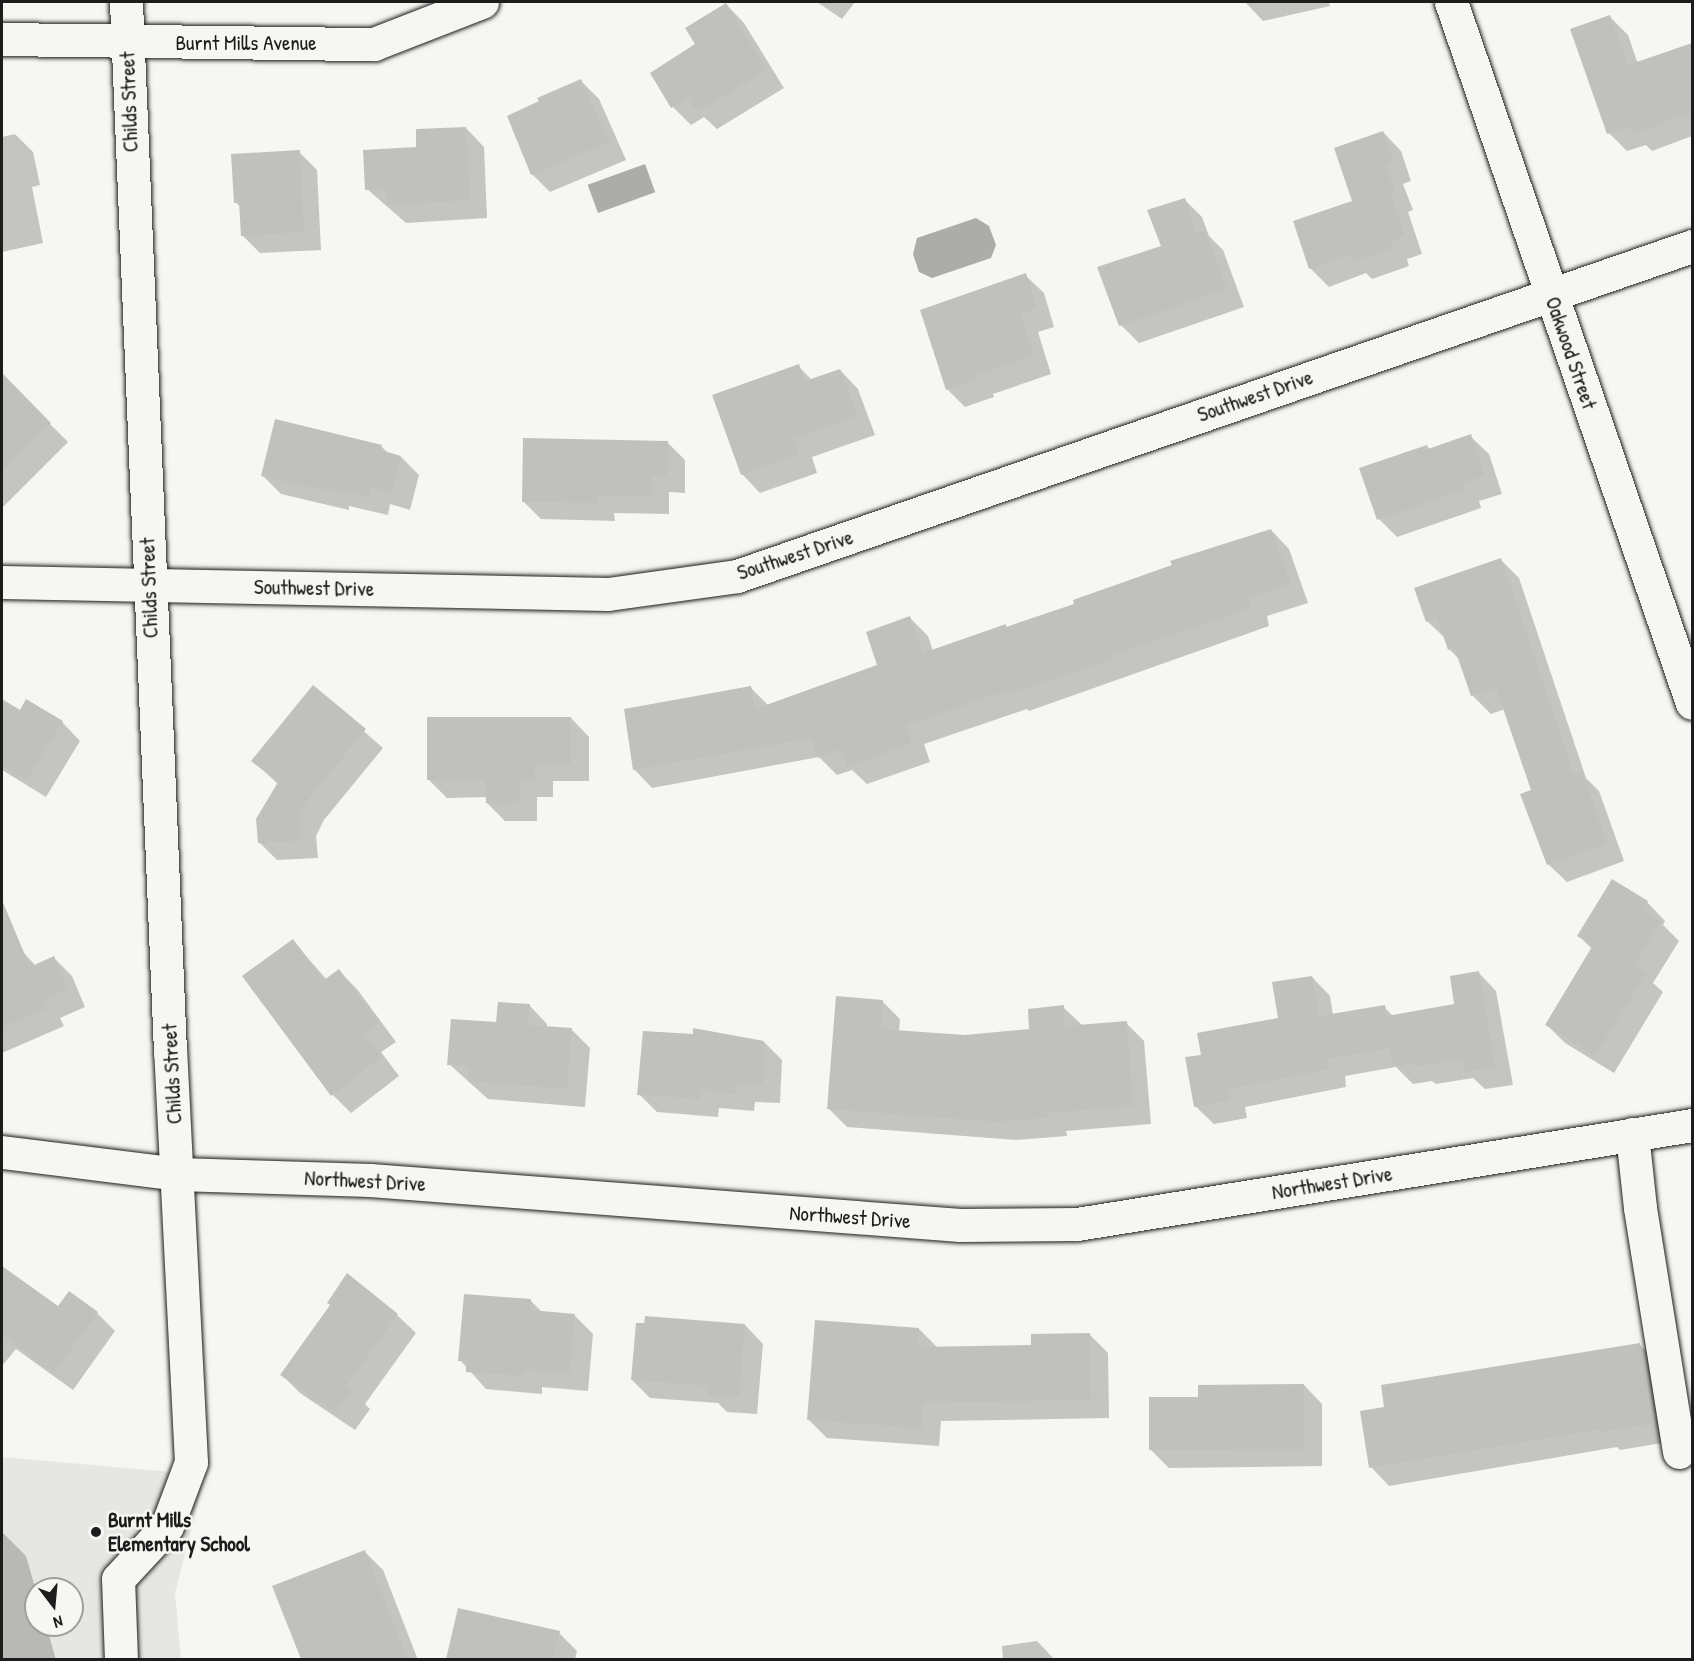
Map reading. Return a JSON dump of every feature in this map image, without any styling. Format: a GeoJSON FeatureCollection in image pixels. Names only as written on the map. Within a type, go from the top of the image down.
{"type":"FeatureCollection","features":[{"type":"Feature","properties":{"kind":"street","name":"Childs Street"},"geometry":{"type":"LineString","coordinates":[[121,1659],[118,1579],[167,1526],[191,1462],[149,585],[126,2]]}},
{"type":"Feature","properties":{"kind":"street","name":"Burnt Mills Avenue"},"geometry":{"type":"LineString","coordinates":[[2,39],[374,44],[482,2]]}},
{"type":"Feature","properties":{"kind":"street","name":"Oakwood Street"},"geometry":{"type":"LineString","coordinates":[[1451,2],[1692,703]]}},
{"type":"Feature","properties":{"kind":"street","name":"Southwest Drive"},"geometry":{"type":"LineString","coordinates":[[2,582],[608,594],[736,576],[1692,246]]}},
{"type":"Feature","properties":{"kind":"street","name":"Northwest Drive"},"geometry":{"type":"LineString","coordinates":[[2,1152],[178,1174],[370,1180],[960,1225],[1077,1224],[1692,1125]]}},
{"type":"Feature","properties":{"kind":"street"},"geometry":{"type":"LineString","coordinates":[[1632,1134],[1640,1208],[1679,1452]]}},
{"type":"Feature","properties":{"kind":"shaded area"},"geometry":{"type":"Polygon","coordinates":[[[645,164],[655,192],[598,213],[588,185],[645,164]]]}},
{"type":"Feature","properties":{"kind":"shaded area"},"geometry":{"type":"Polygon","coordinates":[[[976,218],[989,226],[996,245],[991,258],[932,278],[919,272],[913,254],[917,238],[976,218]]]}},
{"type":"Feature","properties":{"kind":"shaded area","name":"Burnt Mills Elementary School"},"geometry":{"type":"Polygon","coordinates":[[[2,1457],[205,1475],[175,1593],[181,1659],[2,1659],[2,1457]]]}},
{"type":"Feature","properties":{"kind":"building"},"geometry":{"type":"Polygon","coordinates":[[[726,3],[767,70],[697,112],[688,98],[671,108],[650,73],[695,44],[685,28],[726,3]]]}},
{"type":"Feature","properties":{"kind":"building"},"geometry":{"type":"Polygon","coordinates":[[[1610,15],[1628,65],[1692,43],[1692,112],[1633,134],[1630,126],[1607,134],[1570,29],[1610,15]]]}},
{"type":"Feature","properties":{"kind":"building"},"geometry":{"type":"Polygon","coordinates":[[[581,79],[609,142],[531,175],[507,116],[539,101],[537,98],[581,79]]]}},
{"type":"Feature","properties":{"kind":"building"},"geometry":{"type":"Polygon","coordinates":[[[466,127],[470,200],[387,205],[386,189],[365,190],[363,150],[416,147],[416,129],[466,127]]]}},
{"type":"Feature","properties":{"kind":"building"},"geometry":{"type":"Polygon","coordinates":[[[1383,131],[1394,163],[1386,166],[1395,192],[1390,194],[1405,236],[1390,241],[1392,248],[1353,262],[1350,255],[1309,269],[1293,221],[1352,201],[1334,148],[1383,131]]]}},
{"type":"Feature","properties":{"kind":"building"},"geometry":{"type":"Polygon","coordinates":[[[300,150],[304,232],[241,236],[239,202],[234,203],[231,154],[300,150]]]}},
{"type":"Feature","properties":{"kind":"building"},"geometry":{"type":"Polygon","coordinates":[[[1185,198],[1196,234],[1205,230],[1227,289],[1119,326],[1097,267],[1161,246],[1147,210],[1185,198]]]}},
{"type":"Feature","properties":{"kind":"building"},"geometry":{"type":"Polygon","coordinates":[[[1026,273],[1036,308],[1020,314],[1034,356],[975,376],[977,379],[946,390],[920,310],[1026,273]]]}},
{"type":"Feature","properties":{"kind":"building"},"geometry":{"type":"Polygon","coordinates":[[[799,364],[805,381],[840,369],[858,416],[794,439],[799,454],[741,475],[712,395],[799,364]]]}},
{"type":"Feature","properties":{"kind":"building"},"geometry":{"type":"Polygon","coordinates":[[[2,373],[51,423],[2,472],[2,373]]]}},
{"type":"Feature","properties":{"kind":"building"},"geometry":{"type":"Polygon","coordinates":[[[275,419],[382,445],[381,450],[401,456],[392,492],[372,487],[369,497],[331,489],[331,492],[261,476],[275,419]]]}},
{"type":"Feature","properties":{"kind":"building"},"geometry":{"type":"Polygon","coordinates":[[[1471,434],[1485,476],[1462,483],[1464,490],[1377,520],[1359,468],[1427,445],[1428,449],[1471,434]]]}},
{"type":"Feature","properties":{"kind":"building"},"geometry":{"type":"Polygon","coordinates":[[[523,438],[668,441],[667,475],[652,475],[652,497],[597,496],[597,503],[522,502],[523,438]]]}},
{"type":"Feature","properties":{"kind":"building"},"geometry":{"type":"Polygon","coordinates":[[[1271,529],[1291,584],[1249,598],[1252,608],[1114,655],[1115,658],[1010,694],[1009,691],[981,699],[906,726],[912,743],[847,767],[841,749],[818,758],[811,738],[633,770],[624,709],[751,686],[755,709],[877,665],[866,632],[910,616],[923,653],[1006,624],[1006,627],[1074,604],[1073,600],[1172,565],[1170,561],[1271,529]]]}},
{"type":"Feature","properties":{"kind":"building"},"geometry":{"type":"Polygon","coordinates":[[[1501,558],[1574,774],[1582,771],[1607,843],[1547,865],[1520,794],[1531,790],[1496,688],[1471,696],[1454,647],[1448,650],[1437,618],[1426,622],[1414,588],[1501,558]]]}},
{"type":"Feature","properties":{"kind":"building"},"geometry":{"type":"Polygon","coordinates":[[[313,685],[366,729],[306,802],[299,817],[301,841],[258,843],[256,819],[278,782],[251,761],[313,685]]]}},
{"type":"Feature","properties":{"kind":"building"},"geometry":{"type":"Polygon","coordinates":[[[2,699],[20,710],[26,699],[63,721],[27,780],[2,765],[2,699]]]}},
{"type":"Feature","properties":{"kind":"building"},"geometry":{"type":"Polygon","coordinates":[[[427,717],[571,717],[571,763],[535,764],[535,780],[520,779],[519,803],[486,803],[485,779],[427,780],[427,717]]]}},
{"type":"Feature","properties":{"kind":"building"},"geometry":{"type":"Polygon","coordinates":[[[1612,879],[1648,901],[1643,910],[1661,921],[1634,966],[1646,973],[1595,1056],[1545,1025],[1593,945],[1577,936],[1612,879]]]}},
{"type":"Feature","properties":{"kind":"building"},"geometry":{"type":"Polygon","coordinates":[[[2,900],[30,967],[54,956],[68,989],[43,1000],[47,1008],[2,1027],[2,900]]]}},
{"type":"Feature","properties":{"kind":"building"},"geometry":{"type":"Polygon","coordinates":[[[293,939],[324,980],[339,969],[379,1023],[364,1034],[382,1057],[331,1096],[242,976],[293,939]]]}},
{"type":"Feature","properties":{"kind":"building"},"geometry":{"type":"Polygon","coordinates":[[[1479,971],[1495,1067],[1465,1072],[1463,1059],[1416,1067],[1416,1063],[1393,1066],[1390,1048],[1327,1059],[1329,1069],[1228,1089],[1230,1100],[1194,1107],[1185,1057],[1201,1055],[1197,1033],[1278,1018],[1272,982],[1312,976],[1319,1016],[1385,1005],[1387,1016],[1454,1004],[1450,976],[1479,971]]]}},
{"type":"Feature","properties":{"kind":"building"},"geometry":{"type":"Polygon","coordinates":[[[836,996],[883,1000],[880,1029],[965,1035],[1029,1029],[1028,1009],[1064,1005],[1065,1026],[1127,1021],[1133,1106],[1049,1113],[1049,1118],[996,1122],[827,1109],[836,996]]]}},
{"type":"Feature","properties":{"kind":"building"},"geometry":{"type":"Polygon","coordinates":[[[498,1002],[530,1004],[528,1025],[572,1028],[567,1089],[468,1081],[469,1066],[447,1065],[451,1019],[496,1022],[498,1002]]]}},
{"type":"Feature","properties":{"kind":"building"},"geometry":{"type":"Polygon","coordinates":[[[693,1028],[764,1041],[763,1085],[737,1084],[736,1094],[701,1090],[700,1099],[637,1095],[643,1031],[693,1034],[693,1028]]]}},
{"type":"Feature","properties":{"kind":"building"},"geometry":{"type":"Polygon","coordinates":[[[2,1266],[58,1306],[69,1291],[98,1312],[54,1373],[2,1335],[2,1266]]]}},
{"type":"Feature","properties":{"kind":"building"},"geometry":{"type":"Polygon","coordinates":[[[347,1273],[398,1314],[347,1385],[353,1389],[336,1413],[280,1375],[330,1305],[327,1303],[347,1273]]]}},
{"type":"Feature","properties":{"kind":"building"},"geometry":{"type":"Polygon","coordinates":[[[464,1294],[531,1299],[531,1310],[575,1314],[570,1373],[524,1370],[524,1376],[466,1372],[466,1361],[458,1361],[464,1294]]]}},
{"type":"Feature","properties":{"kind":"building"},"geometry":{"type":"Polygon","coordinates":[[[645,1316],[745,1324],[739,1397],[707,1395],[708,1386],[631,1380],[636,1323],[644,1323],[645,1316]]]}},
{"type":"Feature","properties":{"kind":"building"},"geometry":{"type":"Polygon","coordinates":[[[815,1320],[919,1328],[918,1347],[1031,1345],[1031,1334],[1090,1333],[1091,1400],[923,1403],[922,1428],[807,1420],[815,1320]]]}},
{"type":"Feature","properties":{"kind":"building"},"geometry":{"type":"Polygon","coordinates":[[[1640,1343],[1651,1424],[1600,1432],[1600,1429],[1369,1468],[1360,1411],[1384,1407],[1381,1385],[1640,1343]]]}},
{"type":"Feature","properties":{"kind":"building"},"geometry":{"type":"Polygon","coordinates":[[[1304,1384],[1304,1449],[1149,1450],[1149,1397],[1198,1397],[1198,1385],[1304,1384]]]}},
{"type":"Feature","properties":{"kind":"building"},"geometry":{"type":"Polygon","coordinates":[[[365,1550],[407,1659],[301,1659],[272,1586],[365,1550]]]}},
{"type":"Feature","properties":{"kind":"building"},"geometry":{"type":"Polygon","coordinates":[[[458,1608],[560,1631],[553,1659],[446,1659],[458,1608]]]}},
{"type":"Feature","properties":{"kind":"place","name":"Burnt Mills Elementary School"},"geometry":{"type":"Point","coordinates":[96,1532]}}]}
